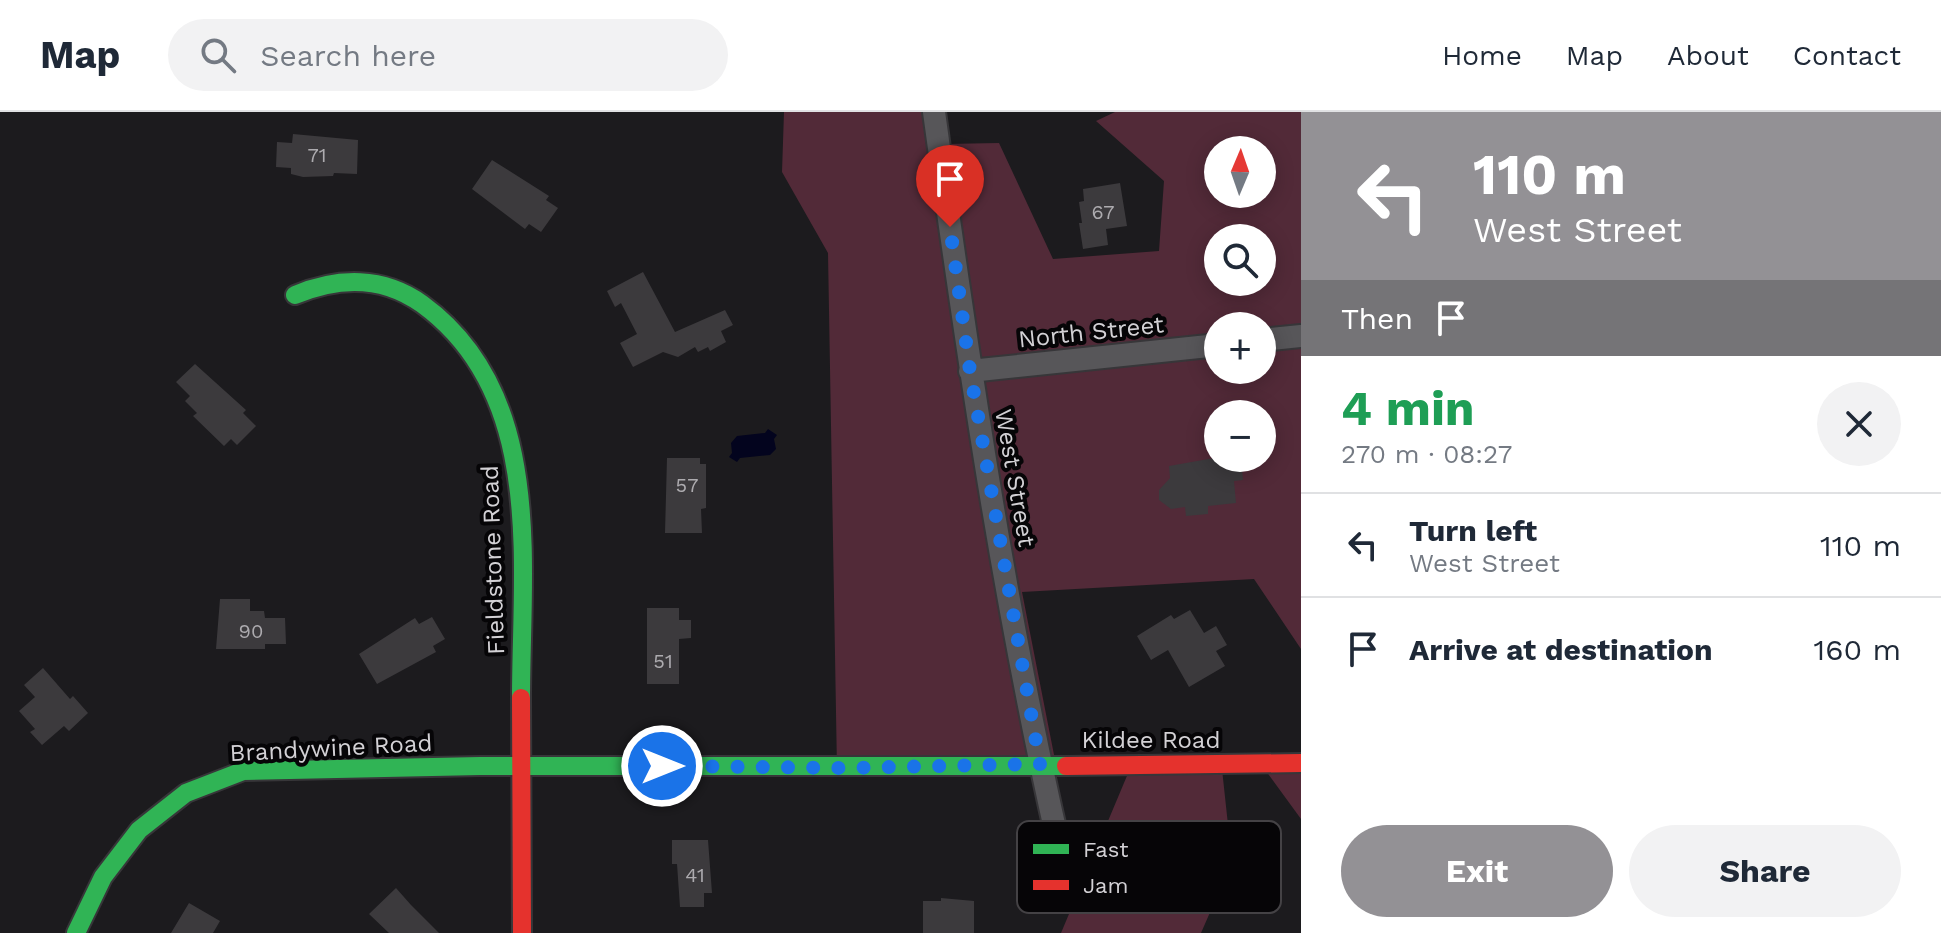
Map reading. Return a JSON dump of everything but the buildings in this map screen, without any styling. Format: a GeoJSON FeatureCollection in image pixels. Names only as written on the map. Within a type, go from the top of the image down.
{"type":"FeatureCollection","features":[{"type":"Feature","properties":{"kind":"street","name":"West Street"},"geometry":{"type":"LineString","coordinates":[[934,112],[970,371],[1040,764],[1053,821]]}},
{"type":"Feature","properties":{"kind":"street","name":"Fieldstone Road"},"geometry":{"type":"LineString","coordinates":[[295,295],[311,287],[350,281],[378,282],[398,289],[429,308],[468,346],[496,396],[509,432],[521,551],[522,933]]}},
{"type":"Feature","properties":{"kind":"street"},"geometry":{"type":"LineString","coordinates":[[1276,339],[1301,336]]}},
{"type":"Feature","properties":{"kind":"street","name":"North Street"},"geometry":{"type":"LineString","coordinates":[[970,371],[1204,346]]}},
{"type":"Feature","properties":{"kind":"street","name":"Kildee Road"},"geometry":{"type":"LineString","coordinates":[[521,766],[846,768],[1301,763]]}},
{"type":"Feature","properties":{"kind":"street","name":"Brandywine Road"},"geometry":{"type":"LineString","coordinates":[[76,933],[93,892],[135,831],[184,793],[222,776],[243,771],[521,766]]}},
{"type":"Feature","properties":{"kind":"shaded area"},"geometry":{"type":"Polygon","coordinates":[[[784,112],[939,112],[945,144],[999,143],[1053,259],[1159,251],[1164,181],[1096,121],[1115,112],[1301,112],[1301,649],[1254,579],[1022,592],[1057,770],[837,769],[828,253],[782,172],[784,112]]]}},
{"type":"Feature","properties":{"kind":"shaded area"},"geometry":{"type":"Polygon","coordinates":[[[1222,769],[1228,821],[1108,821],[1129,771],[1222,769]]]}},
{"type":"Feature","properties":{"kind":"shaded area"},"geometry":{"type":"Polygon","coordinates":[[[1266,771],[1301,771],[1301,819],[1266,771]]]}},
{"type":"Feature","properties":{"kind":"shaded area"},"geometry":{"type":"Polygon","coordinates":[[[1069,913],[1210,913],[1201,933],[1061,933],[1069,913]]]}},
{"type":"Feature","properties":{"kind":"water"},"geometry":{"type":"Polygon","coordinates":[[[768,429],[777,435],[774,439],[776,449],[770,455],[740,458],[737,462],[729,457],[732,453],[731,443],[737,436],[765,433],[768,429]]]}},
{"type":"Feature","properties":{"kind":"traffic: fast"},"geometry":{"type":"LineString","coordinates":[[295,295],[344,283],[360,282],[392,288],[422,304],[462,341],[490,385],[508,433],[518,484],[523,593],[521,698]]}},
{"type":"Feature","properties":{"kind":"traffic: fast"},"geometry":{"type":"LineString","coordinates":[[76,933],[103,877],[139,830],[186,793],[243,771],[480,766],[1066,766]]}},
{"type":"Feature","properties":{"kind":"traffic: jam"},"geometry":{"type":"LineString","coordinates":[[521,698],[522,933]]}},
{"type":"Feature","properties":{"kind":"traffic: jam"},"geometry":{"type":"LineString","coordinates":[[1066,766],[1301,763]]}},
{"type":"Feature","properties":{"kind":"route"},"geometry":{"type":"LineString","coordinates":[[662,766],[846,768],[1040,764],[970,371],[950,227]]}}]}
